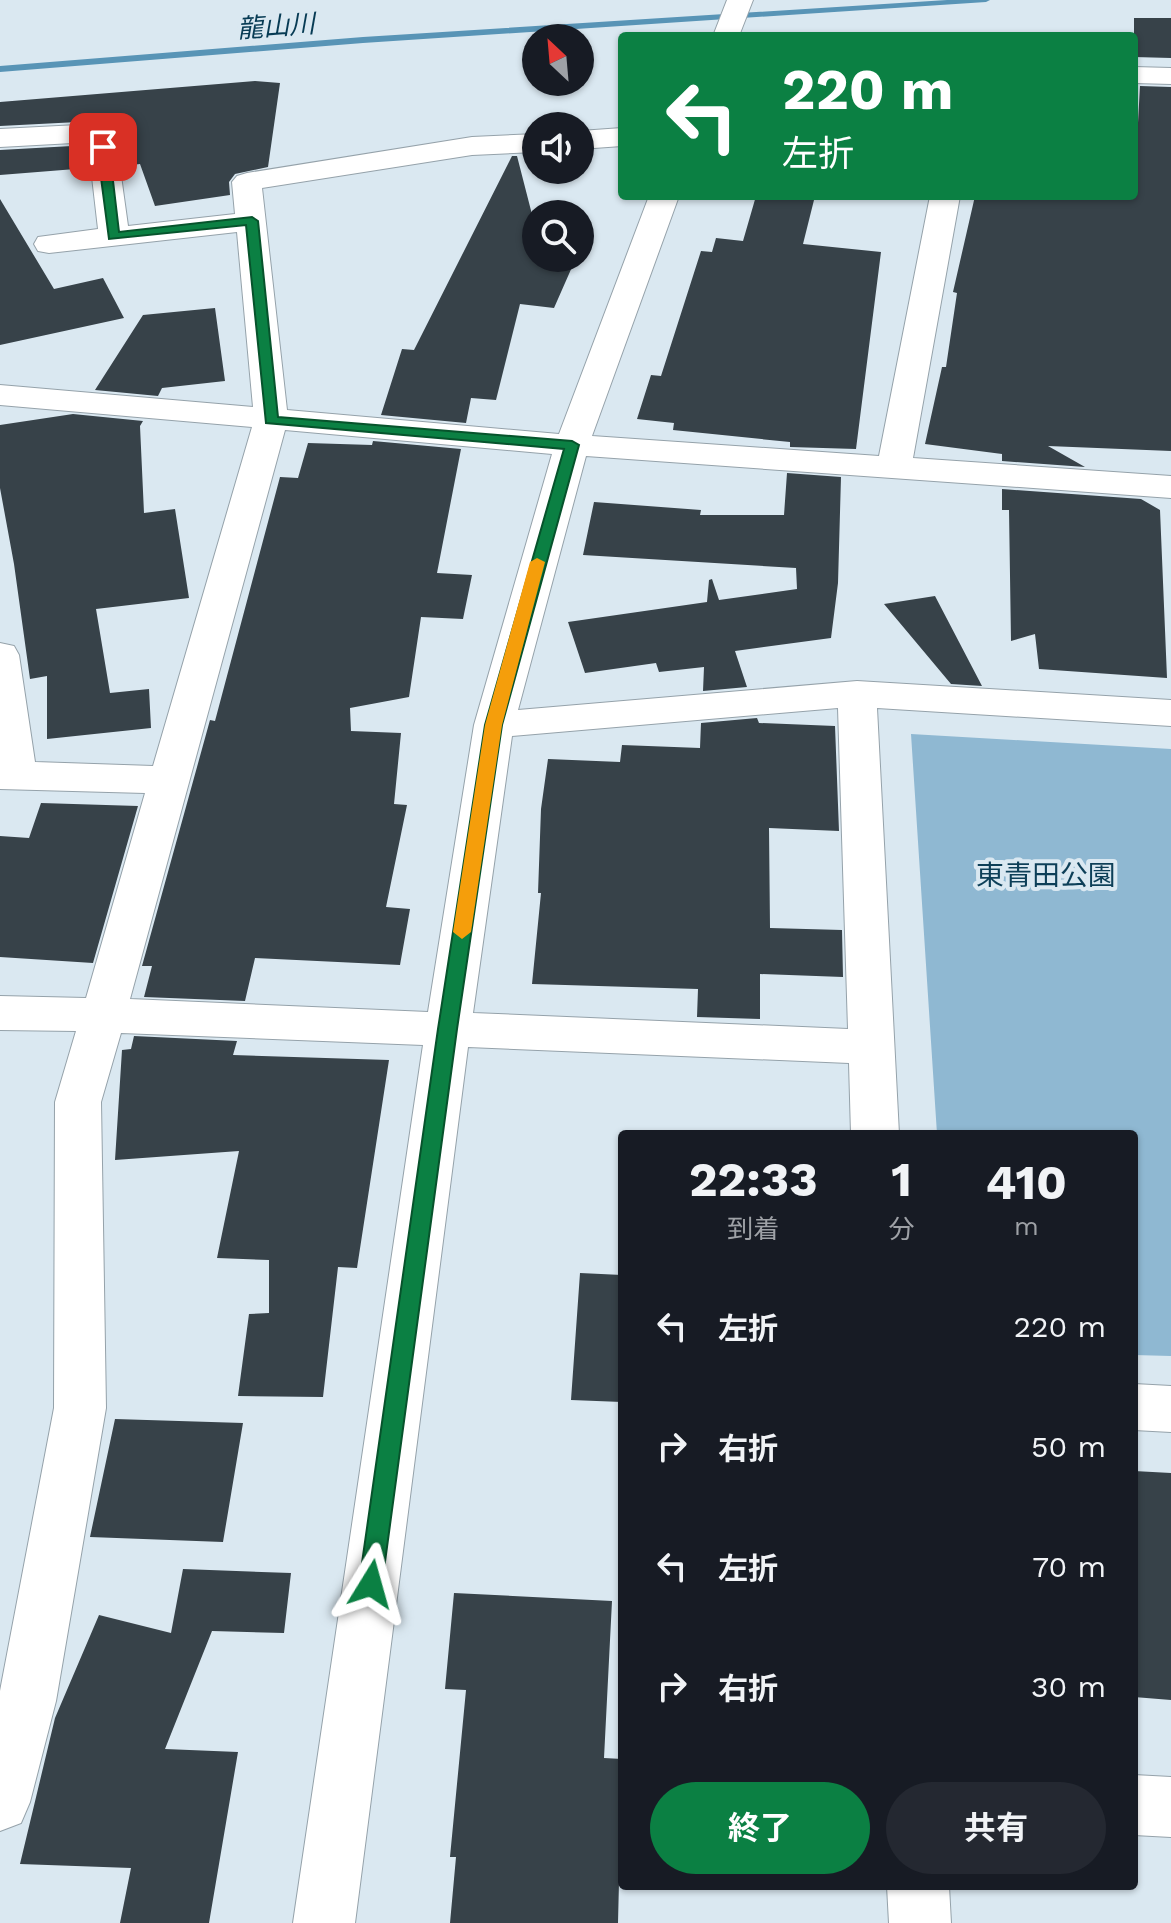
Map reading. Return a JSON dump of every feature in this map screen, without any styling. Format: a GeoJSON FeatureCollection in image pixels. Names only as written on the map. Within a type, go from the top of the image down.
{"type":"FeatureCollection","features":[{"type":"Feature","properties":{"kind":"street"},"geometry":{"type":"LineString","coordinates":[[728,32],[740,0]]}},
{"type":"Feature","properties":{"kind":"street"},"geometry":{"type":"LineString","coordinates":[[1138,75],[1171,76]]}},
{"type":"Feature","properties":{"kind":"street"},"geometry":{"type":"LineString","coordinates":[[0,138],[78,134],[103,147],[114,237]]}},
{"type":"Feature","properties":{"kind":"street"},"geometry":{"type":"LineString","coordinates":[[594,139],[618,137]]}},
{"type":"Feature","properties":{"kind":"street"},"geometry":{"type":"LineString","coordinates":[[0,1802],[27,1701],[80,1408],[78,1102],[271,420],[247,182],[472,146],[522,144]]}},
{"type":"Feature","properties":{"kind":"street"},"geometry":{"type":"LineString","coordinates":[[324,1923],[448,1029],[494,725],[572,445],[663,200]]}},
{"type":"Feature","properties":{"kind":"street"},"geometry":{"type":"LineString","coordinates":[[894,469],[944,200]]}},
{"type":"Feature","properties":{"kind":"street"},"geometry":{"type":"LineString","coordinates":[[49,244],[252,221]]}},
{"type":"Feature","properties":{"kind":"street"},"geometry":{"type":"LineString","coordinates":[[0,395],[572,445],[1171,487]]}},
{"type":"Feature","properties":{"kind":"street"},"geometry":{"type":"LineString","coordinates":[[0,655],[9,776],[168,780]]}},
{"type":"Feature","properties":{"kind":"street"},"geometry":{"type":"LineString","coordinates":[[494,725],[857,694],[1171,713]]}},
{"type":"Feature","properties":{"kind":"street"},"geometry":{"type":"LineString","coordinates":[[857,694],[875,1130]]}},
{"type":"Feature","properties":{"kind":"street"},"geometry":{"type":"LineString","coordinates":[[0,1013],[870,1047]]}},
{"type":"Feature","properties":{"kind":"street"},"geometry":{"type":"LineString","coordinates":[[1138,1407],[1171,1409]]}},
{"type":"Feature","properties":{"kind":"street"},"geometry":{"type":"LineString","coordinates":[[1138,1805],[1171,1807]]}},
{"type":"Feature","properties":{"kind":"street"},"geometry":{"type":"LineString","coordinates":[[918,1890],[920,1923]]}},
{"type":"Feature","properties":{"kind":"green space","name":"東青田公園"},"geometry":{"type":"Polygon","coordinates":[[[911,734],[1171,749],[1171,1356],[1138,1355],[1138,1130],[937,1130],[911,734]]]}},
{"type":"Feature","properties":{"kind":"building"},"geometry":{"type":"Polygon","coordinates":[[[1134,18],[1171,18],[1171,58],[1138,57],[1138,32],[1134,32],[1134,18]]]}},
{"type":"Feature","properties":{"kind":"building"},"geometry":{"type":"Polygon","coordinates":[[[255,81],[280,83],[268,167],[235,174],[229,182],[230,195],[155,206],[140,164],[123,166],[120,147],[114,138],[78,122],[0,126],[0,102],[255,81]]]}},
{"type":"Feature","properties":{"kind":"building"},"geometry":{"type":"Polygon","coordinates":[[[1140,86],[1171,87],[1171,451],[1048,446],[1085,467],[1002,461],[1002,454],[925,444],[942,367],[946,367],[957,293],[953,292],[974,200],[1138,200],[1140,86]]]}},
{"type":"Feature","properties":{"kind":"building"},"geometry":{"type":"Polygon","coordinates":[[[72,146],[86,153],[88,168],[0,175],[0,150],[72,146]]]}},
{"type":"Feature","properties":{"kind":"building"},"geometry":{"type":"Polygon","coordinates":[[[512,156],[517,156],[528,200],[522,200],[522,272],[570,272],[554,308],[520,304],[496,400],[471,398],[466,423],[381,415],[402,349],[414,350],[512,156]]]}},
{"type":"Feature","properties":{"kind":"building"},"geometry":{"type":"Polygon","coordinates":[[[0,199],[54,289],[103,278],[124,318],[0,345],[0,199]]]}},
{"type":"Feature","properties":{"kind":"building"},"geometry":{"type":"Polygon","coordinates":[[[755,200],[814,200],[803,244],[881,252],[856,449],[790,447],[790,442],[673,430],[674,423],[637,419],[651,375],[661,376],[701,251],[712,252],[716,238],[743,241],[755,200]]]}},
{"type":"Feature","properties":{"kind":"building"},"geometry":{"type":"Polygon","coordinates":[[[215,308],[225,381],[162,388],[158,396],[95,390],[143,315],[215,308]]]}},
{"type":"Feature","properties":{"kind":"building"},"geometry":{"type":"Polygon","coordinates":[[[73,414],[143,421],[140,426],[144,513],[175,509],[189,598],[96,609],[110,693],[149,689],[151,728],[47,739],[47,676],[30,679],[0,488],[0,425],[73,414]]]}},
{"type":"Feature","properties":{"kind":"building"},"geometry":{"type":"Polygon","coordinates":[[[373,441],[461,449],[437,573],[472,575],[463,619],[421,617],[409,697],[350,708],[351,731],[401,733],[394,804],[407,805],[386,907],[410,909],[400,965],[255,958],[245,1001],[144,997],[152,966],[142,966],[210,720],[215,721],[280,477],[298,478],[308,443],[372,445],[373,441]]]}},
{"type":"Feature","properties":{"kind":"building"},"geometry":{"type":"Polygon","coordinates":[[[787,473],[841,477],[838,583],[831,638],[735,651],[747,687],[703,691],[704,667],[659,672],[656,663],[585,673],[568,622],[707,602],[709,580],[712,579],[719,600],[797,589],[796,568],[583,555],[594,502],[701,510],[700,515],[784,515],[787,473]]]}},
{"type":"Feature","properties":{"kind":"building"},"geometry":{"type":"Polygon","coordinates":[[[1002,489],[1141,499],[1160,510],[1167,678],[1039,669],[1035,634],[1011,641],[1009,510],[1002,510],[1002,489]]]}},
{"type":"Feature","properties":{"kind":"building"},"geometry":{"type":"Polygon","coordinates":[[[935,596],[982,686],[951,684],[884,604],[935,596]]]}},
{"type":"Feature","properties":{"kind":"building"},"geometry":{"type":"Polygon","coordinates":[[[757,718],[759,723],[835,726],[839,831],[769,828],[770,928],[842,930],[843,977],[760,974],[760,1019],[697,1017],[698,989],[532,984],[541,893],[538,893],[541,809],[548,759],[620,762],[622,745],[700,748],[701,723],[757,718]]]}},
{"type":"Feature","properties":{"kind":"building"},"geometry":{"type":"Polygon","coordinates":[[[41,803],[138,806],[93,963],[0,957],[0,836],[29,838],[41,803]]]}},
{"type":"Feature","properties":{"kind":"building"},"geometry":{"type":"Polygon","coordinates":[[[134,1036],[237,1041],[233,1055],[389,1060],[357,1268],[338,1267],[323,1397],[238,1396],[249,1314],[269,1313],[269,1260],[217,1258],[239,1151],[115,1160],[122,1050],[131,1049],[134,1036]]]}},
{"type":"Feature","properties":{"kind":"building"},"geometry":{"type":"Polygon","coordinates":[[[580,1273],[618,1275],[618,1402],[571,1400],[580,1273]]]}},
{"type":"Feature","properties":{"kind":"building"},"geometry":{"type":"Polygon","coordinates":[[[115,1419],[243,1423],[223,1542],[90,1537],[115,1419]]]}},
{"type":"Feature","properties":{"kind":"building"},"geometry":{"type":"Polygon","coordinates":[[[1138,1471],[1171,1473],[1171,1700],[1138,1697],[1138,1471]]]}},
{"type":"Feature","properties":{"kind":"building"},"geometry":{"type":"Polygon","coordinates":[[[183,1569],[291,1573],[284,1633],[212,1631],[165,1749],[238,1752],[209,1923],[120,1923],[131,1868],[20,1864],[55,1718],[99,1615],[171,1633],[183,1569]]]}},
{"type":"Feature","properties":{"kind":"building"},"geometry":{"type":"Polygon","coordinates":[[[454,1593],[612,1601],[604,1758],[618,1759],[618,1923],[450,1923],[456,1857],[450,1857],[466,1690],[445,1689],[454,1593]]]}},
{"type":"Feature","properties":{"kind":"waterway","name":"龍山川"},"geometry":{"type":"LineString","coordinates":[[0,69],[363,40],[986,0]]}},
{"type":"Feature","properties":{"kind":"slow traffic"},"geometry":{"type":"LineString","coordinates":[[462,932],[494,725],[537,562]]}},
{"type":"Feature","properties":{"kind":"route"},"geometry":{"type":"LineString","coordinates":[[103,147],[114,237],[252,221],[271,420],[572,445],[494,725],[448,1029],[371,1584]]}}]}
